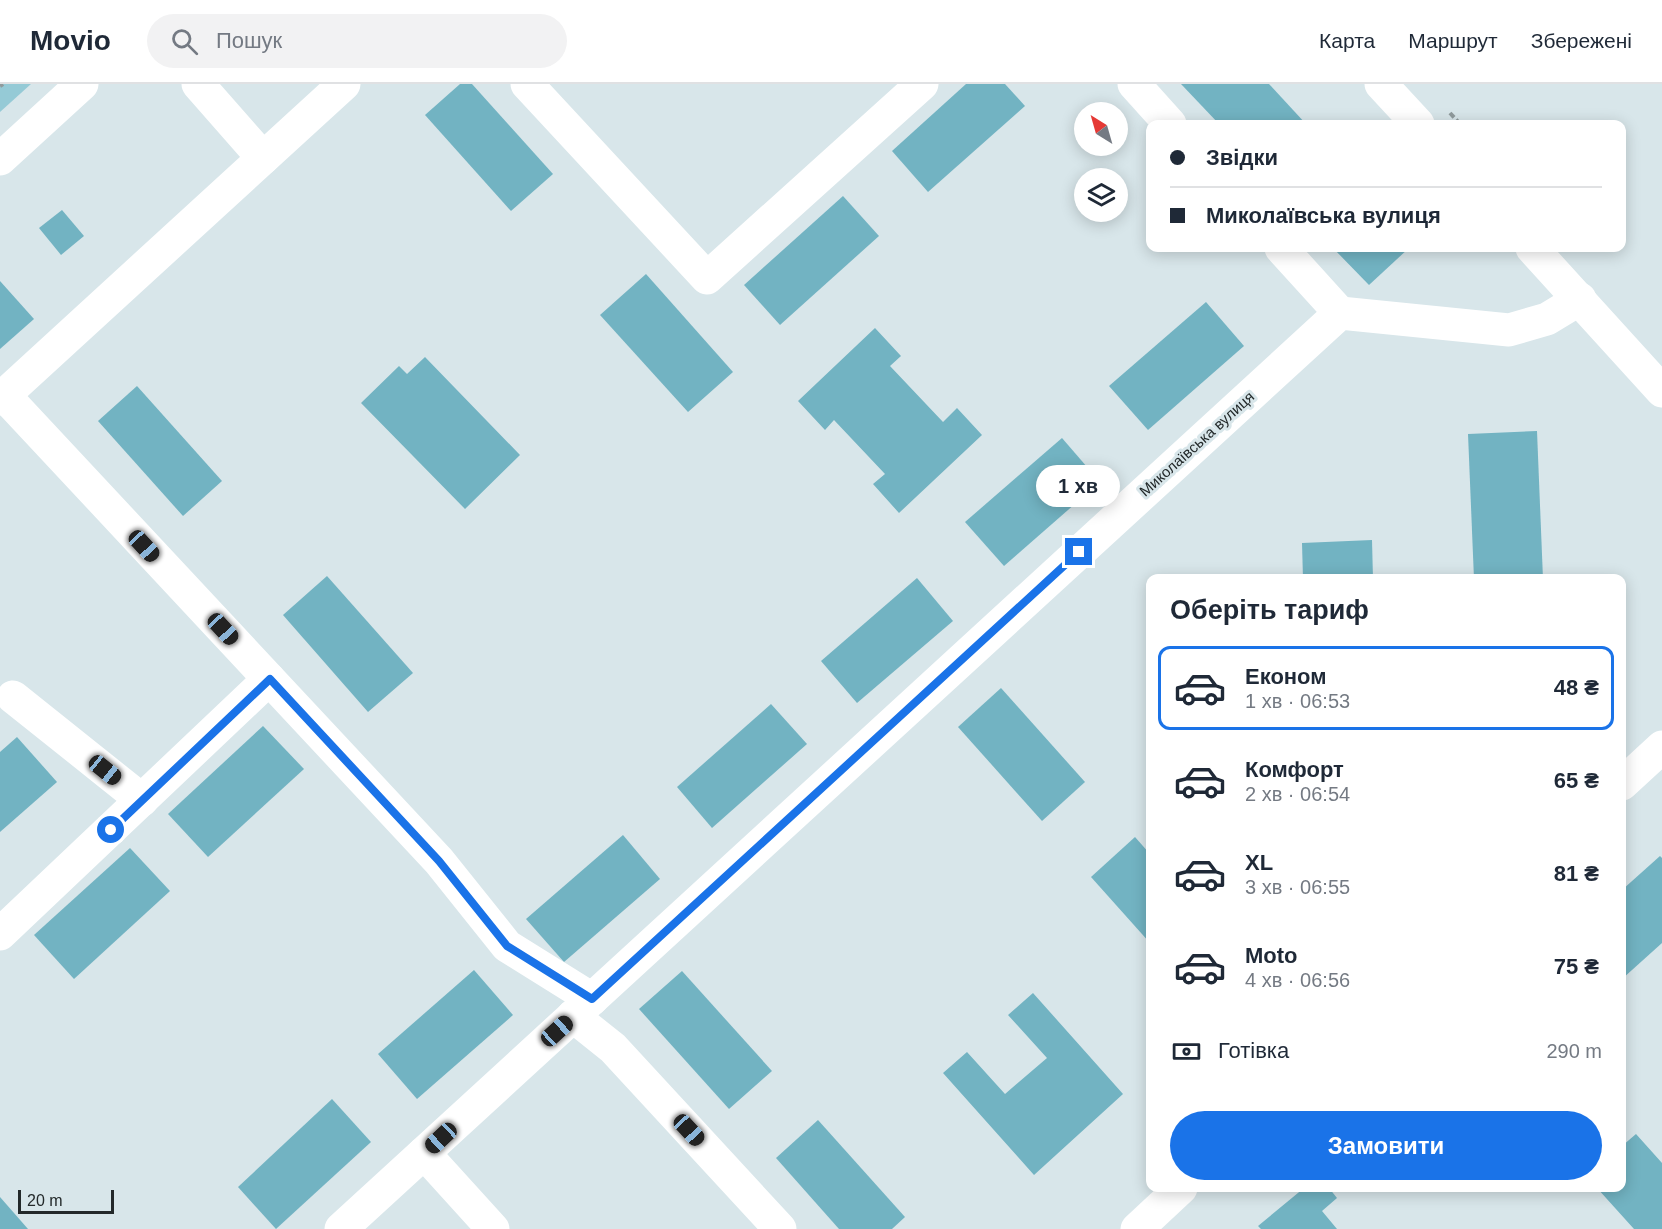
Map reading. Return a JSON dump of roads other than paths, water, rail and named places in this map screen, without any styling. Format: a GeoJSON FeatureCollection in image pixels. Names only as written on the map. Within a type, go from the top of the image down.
{"type":"FeatureCollection","features":[{"type":"Feature","properties":{"kind":"street"},"geometry":{"type":"LineString","coordinates":[[0,159],[82,84]]}},
{"type":"Feature","properties":{"kind":"street"},"geometry":{"type":"LineString","coordinates":[[198,84],[263,158]]}},
{"type":"Feature","properties":{"kind":"street"},"geometry":{"type":"LineString","coordinates":[[344,84],[2,397],[439,861],[507,946],[583,1008],[613,1048],[780,1229]]}},
{"type":"Feature","properties":{"kind":"street"},"geometry":{"type":"LineString","coordinates":[[527,84],[707,278],[922,84]]}},
{"type":"Feature","properties":{"kind":"street"},"geometry":{"type":"LineString","coordinates":[[1134,84],[1166,120]]}},
{"type":"Feature","properties":{"kind":"street"},"geometry":{"type":"LineString","coordinates":[[1381,84],[1414,120]]}},
{"type":"Feature","properties":{"kind":"street"},"geometry":{"type":"LineString","coordinates":[[1285,252],[1340,313],[1509,330],[1547,319],[1580,299]]}},
{"type":"Feature","properties":{"kind":"street"},"geometry":{"type":"LineString","coordinates":[[1536,252],[1662,391]]}},
{"type":"Feature","properties":{"kind":"street","name":"Миколаївська вулиця"},"geometry":{"type":"LineString","coordinates":[[341,1229],[1340,313]]}},
{"type":"Feature","properties":{"kind":"street"},"geometry":{"type":"LineString","coordinates":[[0,934],[270,679]]}},
{"type":"Feature","properties":{"kind":"street"},"geometry":{"type":"LineString","coordinates":[[4,696],[142,800]]}},
{"type":"Feature","properties":{"kind":"street"},"geometry":{"type":"LineString","coordinates":[[424,1153],[493,1229]]}},
{"type":"Feature","properties":{"kind":"street"},"geometry":{"type":"LineString","coordinates":[[1137,1229],[1177,1192]]}}]}
